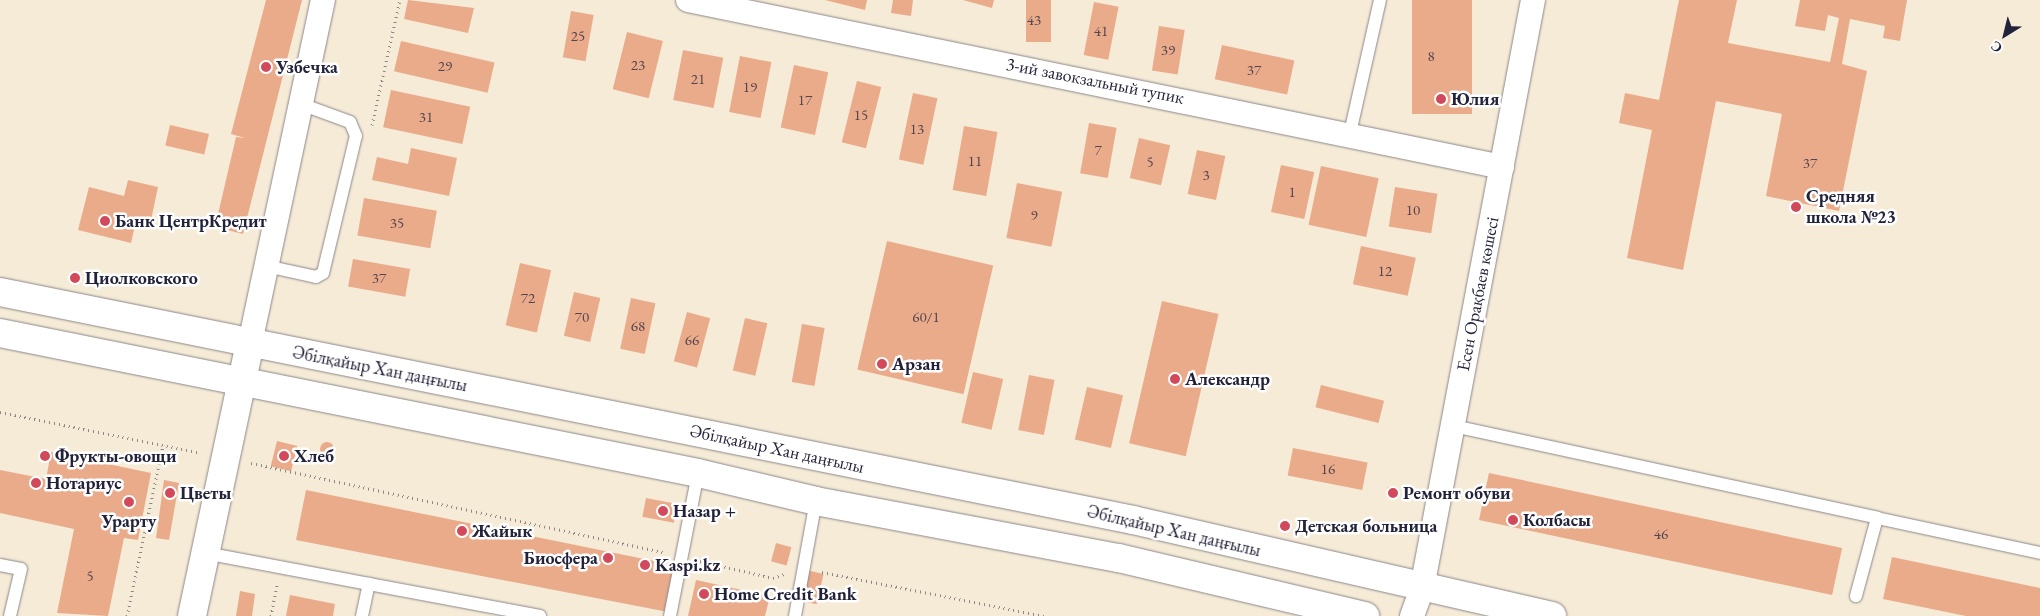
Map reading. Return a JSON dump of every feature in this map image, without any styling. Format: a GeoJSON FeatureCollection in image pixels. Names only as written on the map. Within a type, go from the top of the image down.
{"type":"FeatureCollection","features":[{"type":"Feature","properties":{"kind":"main road","name":"Әбілқайыр Хан даңғылы"},"geometry":{"type":"LineString","coordinates":[[0,292],[1133,520],[1422,588],[1552,616]]}},
{"type":"Feature","properties":{"kind":"main road"},"geometry":{"type":"LineString","coordinates":[[0,333],[698,473],[816,501],[1118,558],[1365,616]]}},
{"type":"Feature","properties":{"kind":"main road"},"geometry":{"type":"LineString","coordinates":[[192,616],[250,343]]}},
{"type":"Feature","properties":{"kind":"street"},"geometry":{"type":"LineString","coordinates":[[250,343],[322,0]]}},
{"type":"Feature","properties":{"kind":"street","name":"3-ий завокзальный тупик"},"geometry":{"type":"LineString","coordinates":[[688,0],[1350,133],[1502,167]]}},
{"type":"Feature","properties":{"kind":"street","name":"Есен Орақбаев көшесі"},"geometry":{"type":"LineString","coordinates":[[1412,616],[1422,588],[1533,0]]}},
{"type":"Feature","properties":{"kind":"lane"},"geometry":{"type":"LineString","coordinates":[[1350,133],[1380,0]]}},
{"type":"Feature","properties":{"kind":"lane"},"geometry":{"type":"LineString","coordinates":[[266,266],[316,277],[327,266],[356,136],[350,122],[301,104]]}},
{"type":"Feature","properties":{"kind":"lane"},"geometry":{"type":"LineString","coordinates":[[1453,426],[2040,552]]}},
{"type":"Feature","properties":{"kind":"lane"},"geometry":{"type":"LineString","coordinates":[[670,616],[684,557],[698,473]]}},
{"type":"Feature","properties":{"kind":"lane"},"geometry":{"type":"LineString","coordinates":[[795,616],[816,501]]}},
{"type":"Feature","properties":{"kind":"lane"},"geometry":{"type":"LineString","coordinates":[[1856,596],[1877,518]]}},
{"type":"Feature","properties":{"kind":"lane"},"geometry":{"type":"LineString","coordinates":[[205,553],[540,616]]}},
{"type":"Feature","properties":{"kind":"lane"},"geometry":{"type":"LineString","coordinates":[[0,565],[21,569],[10,616]]}},
{"type":"Feature","properties":{"kind":"lane"},"geometry":{"type":"LineString","coordinates":[[362,616],[369,584]]}},
{"type":"Feature","properties":{"kind":"path"},"geometry":{"type":"LineString","coordinates":[[350,122],[374,125],[400,0]]}},
{"type":"Feature","properties":{"kind":"path"},"geometry":{"type":"LineString","coordinates":[[0,412],[226,458],[773,578],[804,568],[1044,616]]}},
{"type":"Feature","properties":{"kind":"path"},"geometry":{"type":"LineString","coordinates":[[127,616],[163,445]]}},
{"type":"Feature","properties":{"kind":"path"},"geometry":{"type":"LineString","coordinates":[[271,616],[280,567]]}},
{"type":"Feature","properties":{"kind":"building","name":"Узбечка"},"geometry":{"type":"Polygon","coordinates":[[[266,0],[302,0],[243,234],[215,227],[236,137],[245,138],[231,134],[266,0]]]}},
{"type":"Feature","properties":{"kind":"building"},"geometry":{"type":"Polygon","coordinates":[[[408,0],[474,8],[468,33],[404,19],[408,0]]]}},
{"type":"Feature","properties":{"kind":"building"},"geometry":{"type":"Polygon","coordinates":[[[825,0],[867,0],[865,10],[825,0]]]}},
{"type":"Feature","properties":{"kind":"building"},"geometry":{"type":"Polygon","coordinates":[[[893,0],[913,0],[911,16],[891,13],[893,0]]]}},
{"type":"Feature","properties":{"kind":"building"},"geometry":{"type":"Polygon","coordinates":[[[963,0],[994,0],[992,8],[963,0]]]}},
{"type":"Feature","properties":{"kind":"building"},"geometry":{"type":"Polygon","coordinates":[[[1026,0],[1051,0],[1051,42],[1026,42],[1026,0]]]}},
{"type":"Feature","properties":{"kind":"building"},"geometry":{"type":"Polygon","coordinates":[[[1412,0],[1472,0],[1472,114],[1412,114],[1412,0]]]}},
{"type":"Feature","properties":{"kind":"building"},"geometry":{"type":"Polygon","coordinates":[[[1679,0],[1737,0],[1728,43],[1830,62],[1839,18],[1828,15],[1825,31],[1795,26],[1800,0],[1907,0],[1900,41],[1883,38],[1885,26],[1850,19],[1842,64],[1867,71],[1839,211],[1766,196],[1782,114],[1716,101],[1683,270],[1627,258],[1652,130],[1619,123],[1625,93],[1659,100],[1679,0]]]}},
{"type":"Feature","properties":{"kind":"building"},"geometry":{"type":"Polygon","coordinates":[[[1094,2],[1119,7],[1108,60],[1084,55],[1094,2]]]}},
{"type":"Feature","properties":{"kind":"building"},"geometry":{"type":"Polygon","coordinates":[[[571,11],[594,15],[585,61],[563,57],[571,11]]]}},
{"type":"Feature","properties":{"kind":"building"},"geometry":{"type":"Polygon","coordinates":[[[1159,26],[1185,30],[1178,75],[1152,70],[1159,26]]]}},
{"type":"Feature","properties":{"kind":"building"},"geometry":{"type":"Polygon","coordinates":[[[627,32],[663,41],[649,98],[613,89],[627,32]]]}},
{"type":"Feature","properties":{"kind":"building"},"geometry":{"type":"Polygon","coordinates":[[[401,41],[495,63],[488,93],[394,71],[401,41]]]}},
{"type":"Feature","properties":{"kind":"building"},"geometry":{"type":"Polygon","coordinates":[[[1222,45],[1294,60],[1287,95],[1215,79],[1222,45]]]}},
{"type":"Feature","properties":{"kind":"building"},"geometry":{"type":"Polygon","coordinates":[[[683,50],[723,58],[714,108],[673,100],[683,50]]]}},
{"type":"Feature","properties":{"kind":"building"},"geometry":{"type":"Polygon","coordinates":[[[740,56],[771,62],[761,118],[729,112],[740,56]]]}},
{"type":"Feature","properties":{"kind":"building"},"geometry":{"type":"Polygon","coordinates":[[[794,65],[828,72],[815,135],[781,128],[794,65]]]}},
{"type":"Feature","properties":{"kind":"building"},"geometry":{"type":"Polygon","coordinates":[[[857,81],[881,87],[866,148],[842,142],[857,81]]]}},
{"type":"Feature","properties":{"kind":"building"},"geometry":{"type":"Polygon","coordinates":[[[391,90],[470,107],[462,144],[383,127],[391,90]]]}},
{"type":"Feature","properties":{"kind":"building"},"geometry":{"type":"Polygon","coordinates":[[[913,93],[937,98],[923,165],[899,160],[913,93]]]}},
{"type":"Feature","properties":{"kind":"building"},"geometry":{"type":"Polygon","coordinates":[[[1089,123],[1117,128],[1108,178],[1080,173],[1089,123]]]}},
{"type":"Feature","properties":{"kind":"building"},"geometry":{"type":"Polygon","coordinates":[[[170,125],[209,134],[204,154],[165,145],[170,125]]]}},
{"type":"Feature","properties":{"kind":"building"},"geometry":{"type":"Polygon","coordinates":[[[964,126],[997,132],[986,196],[953,190],[964,126]]]}},
{"type":"Feature","properties":{"kind":"building"},"geometry":{"type":"Polygon","coordinates":[[[1139,138],[1170,145],[1161,185],[1130,178],[1139,138]]]}},
{"type":"Feature","properties":{"kind":"building"},"geometry":{"type":"Polygon","coordinates":[[[411,148],[457,158],[449,196],[372,180],[377,157],[408,164],[411,148]]]}},
{"type":"Feature","properties":{"kind":"building"},"geometry":{"type":"Polygon","coordinates":[[[1197,150],[1225,156],[1216,200],[1188,194],[1197,150]]]}},
{"type":"Feature","properties":{"kind":"building"},"geometry":{"type":"Polygon","coordinates":[[[1281,165],[1314,172],[1304,219],[1271,212],[1281,165]]]}},
{"type":"Feature","properties":{"kind":"building"},"geometry":{"type":"Polygon","coordinates":[[[1321,166],[1379,178],[1366,237],[1309,225],[1321,166]]]}},
{"type":"Feature","properties":{"kind":"building"},"geometry":{"type":"Polygon","coordinates":[[[128,180],[158,187],[150,225],[136,221],[131,243],[78,230],[89,187],[124,196],[128,180]]]}},
{"type":"Feature","properties":{"kind":"building"},"geometry":{"type":"Polygon","coordinates":[[[1017,183],[1062,192],[1051,247],[1006,238],[1017,183]]]}},
{"type":"Feature","properties":{"kind":"building"},"geometry":{"type":"Polygon","coordinates":[[[1395,187],[1437,194],[1431,233],[1389,227],[1395,187]]]}},
{"type":"Feature","properties":{"kind":"building"},"geometry":{"type":"Polygon","coordinates":[[[364,198],[437,211],[430,248],[357,235],[364,198]]]}},
{"type":"Feature","properties":{"kind":"building"},"geometry":{"type":"Polygon","coordinates":[[[887,241],[993,266],[964,394],[857,370],[887,241]]]}},
{"type":"Feature","properties":{"kind":"building"},"geometry":{"type":"Polygon","coordinates":[[[1361,246],[1416,258],[1408,296],[1353,284],[1361,246]]]}},
{"type":"Feature","properties":{"kind":"building"},"geometry":{"type":"Polygon","coordinates":[[[353,259],[410,269],[405,297],[348,287],[353,259]]]}},
{"type":"Feature","properties":{"kind":"building"},"geometry":{"type":"Polygon","coordinates":[[[520,263],[551,270],[537,333],[506,325],[520,263]]]}},
{"type":"Feature","properties":{"kind":"building"},"geometry":{"type":"Polygon","coordinates":[[[574,292],[600,298],[590,342],[564,336],[574,292]]]}},
{"type":"Feature","properties":{"kind":"building"},"geometry":{"type":"Polygon","coordinates":[[[631,298],[655,303],[645,354],[620,349],[631,298]]]}},
{"type":"Feature","properties":{"kind":"building","name":"Александр"},"geometry":{"type":"Polygon","coordinates":[[[1162,301],[1219,314],[1186,456],[1129,443],[1162,301]]]}},
{"type":"Feature","properties":{"kind":"building"},"geometry":{"type":"Polygon","coordinates":[[[687,312],[710,318],[697,367],[674,361],[687,312]]]}},
{"type":"Feature","properties":{"kind":"building"},"geometry":{"type":"Polygon","coordinates":[[[745,318],[767,323],[755,376],[733,371],[745,318]]]}},
{"type":"Feature","properties":{"kind":"building"},"geometry":{"type":"Polygon","coordinates":[[[802,324],[825,328],[814,386],[792,382],[802,324]]]}},
{"type":"Feature","properties":{"kind":"building"},"geometry":{"type":"Polygon","coordinates":[[[973,372],[1003,379],[992,430],[961,423],[973,372]]]}},
{"type":"Feature","properties":{"kind":"building"},"geometry":{"type":"Polygon","coordinates":[[[1029,375],[1055,380],[1044,435],[1018,430],[1029,375]]]}},
{"type":"Feature","properties":{"kind":"building"},"geometry":{"type":"Polygon","coordinates":[[[1321,385],[1384,401],[1379,423],[1315,407],[1321,385]]]}},
{"type":"Feature","properties":{"kind":"building"},"geometry":{"type":"Polygon","coordinates":[[[1087,387],[1123,395],[1111,448],[1075,440],[1087,387]]]}},
{"type":"Feature","properties":{"kind":"building","name":"Хлеб"},"geometry":{"type":"Polygon","coordinates":[[[277,441],[297,446],[291,471],[271,466],[277,441]]]}},
{"type":"Feature","properties":{"kind":"building"},"geometry":{"type":"Polygon","coordinates":[[[327,442],[332,444],[334,449],[332,454],[327,456],[322,454],[320,449],[322,444],[327,442]]]}},
{"type":"Feature","properties":{"kind":"building"},"geometry":{"type":"Polygon","coordinates":[[[1293,448],[1368,463],[1362,490],[1288,475],[1293,448]]]}},
{"type":"Feature","properties":{"kind":"building"},"geometry":{"type":"Polygon","coordinates":[[[51,452],[151,473],[138,540],[124,538],[108,616],[57,613],[74,529],[0,513],[0,470],[46,479],[51,452]]]}},
{"type":"Feature","properties":{"kind":"building"},"geometry":{"type":"Polygon","coordinates":[[[1489,473],[1842,548],[1832,595],[1479,520],[1489,473]]]}},
{"type":"Feature","properties":{"kind":"building"},"geometry":{"type":"Polygon","coordinates":[[[164,480],[179,483],[169,540],[156,538],[164,480]]]}},
{"type":"Feature","properties":{"kind":"building","name":"Ремонт обуви"},"geometry":{"type":"Polygon","coordinates":[[[1388,487],[1399,490],[1397,498],[1386,495],[1388,487]]]}},
{"type":"Feature","properties":{"kind":"building"},"geometry":{"type":"Polygon","coordinates":[[[306,490],[654,561],[653,569],[676,574],[668,612],[296,540],[306,490]]]}},
{"type":"Feature","properties":{"kind":"building"},"geometry":{"type":"Polygon","coordinates":[[[646,498],[677,504],[674,523],[642,517],[646,498]]]}},
{"type":"Feature","properties":{"kind":"building"},"geometry":{"type":"Polygon","coordinates":[[[776,543],[791,547],[787,565],[771,561],[776,543]]]}},
{"type":"Feature","properties":{"kind":"building"},"geometry":{"type":"Polygon","coordinates":[[[1892,557],[2040,588],[2040,616],[1966,616],[1883,599],[1892,557]]]}},
{"type":"Feature","properties":{"kind":"building"},"geometry":{"type":"Polygon","coordinates":[[[806,570],[824,574],[817,604],[799,600],[806,570]]]}},
{"type":"Feature","properties":{"kind":"building"},"geometry":{"type":"Polygon","coordinates":[[[696,580],[770,596],[765,616],[688,616],[696,580]]]}},
{"type":"Feature","properties":{"kind":"building"},"geometry":{"type":"Polygon","coordinates":[[[240,591],[255,594],[252,616],[236,616],[240,591]]]}},
{"type":"Feature","properties":{"kind":"building"},"geometry":{"type":"Polygon","coordinates":[[[290,595],[335,604],[333,616],[286,616],[290,595]]]}},
{"type":"Feature","properties":{"kind":"place","name":"Узбечка"},"geometry":{"type":"Point","coordinates":[266,67]}},
{"type":"Feature","properties":{"kind":"place","name":"Юлия"},"geometry":{"type":"Point","coordinates":[1441,99]}},
{"type":"Feature","properties":{"kind":"place","name":"Средняя школа №23"},"geometry":{"type":"Point","coordinates":[1796,207]}},
{"type":"Feature","properties":{"kind":"place","name":"Банк ЦентрКредит"},"geometry":{"type":"Point","coordinates":[105,221]}},
{"type":"Feature","properties":{"kind":"place","name":"Циолковского"},"geometry":{"type":"Point","coordinates":[75,278]}},
{"type":"Feature","properties":{"kind":"place","name":"Арзан"},"geometry":{"type":"Point","coordinates":[882,364]}},
{"type":"Feature","properties":{"kind":"place","name":"Александр"},"geometry":{"type":"Point","coordinates":[1175,379]}},
{"type":"Feature","properties":{"kind":"place","name":"Фрукты-овощи"},"geometry":{"type":"Point","coordinates":[45,456]}},
{"type":"Feature","properties":{"kind":"place","name":"Хлеб"},"geometry":{"type":"Point","coordinates":[284,456]}},
{"type":"Feature","properties":{"kind":"place","name":"Нотариус"},"geometry":{"type":"Point","coordinates":[36,483]}},
{"type":"Feature","properties":{"kind":"place","name":"Цветы"},"geometry":{"type":"Point","coordinates":[170,493]}},
{"type":"Feature","properties":{"kind":"place","name":"Ремонт обуви"},"geometry":{"type":"Point","coordinates":[1393,493]}},
{"type":"Feature","properties":{"kind":"place","name":"Урарту"},"geometry":{"type":"Point","coordinates":[129,502]}},
{"type":"Feature","properties":{"kind":"place","name":"Назар +"},"geometry":{"type":"Point","coordinates":[663,511]}},
{"type":"Feature","properties":{"kind":"place","name":"Колбасы"},"geometry":{"type":"Point","coordinates":[1513,520]}},
{"type":"Feature","properties":{"kind":"place","name":"Детская больница"},"geometry":{"type":"Point","coordinates":[1285,526]}},
{"type":"Feature","properties":{"kind":"place","name":"Жайык"},"geometry":{"type":"Point","coordinates":[462,531]}},
{"type":"Feature","properties":{"kind":"place","name":"Биосфера"},"geometry":{"type":"Point","coordinates":[608,558]}},
{"type":"Feature","properties":{"kind":"place","name":"Kaspi.kz"},"geometry":{"type":"Point","coordinates":[645,565]}},
{"type":"Feature","properties":{"kind":"place","name":"Home Credit Bank"},"geometry":{"type":"Point","coordinates":[704,594]}}]}
